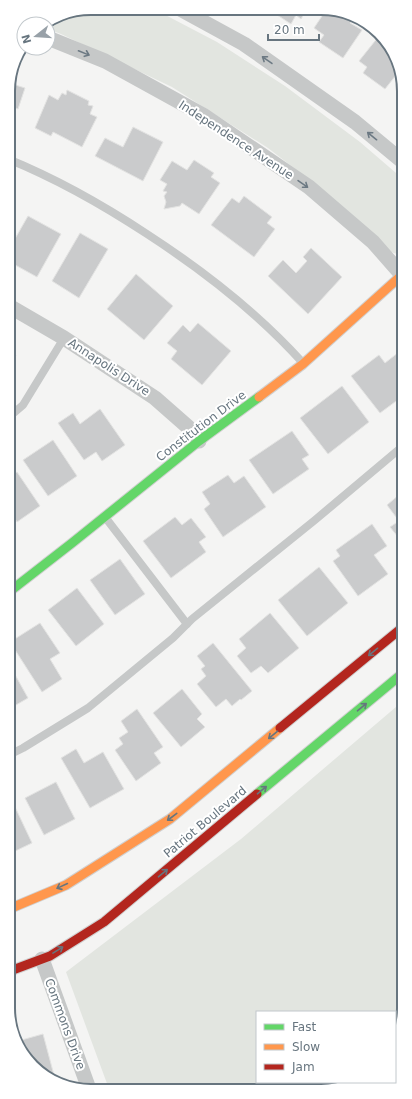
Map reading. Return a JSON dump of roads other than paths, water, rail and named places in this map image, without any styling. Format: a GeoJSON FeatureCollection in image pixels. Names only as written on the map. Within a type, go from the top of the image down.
{"type":"FeatureCollection","features":[{"type":"Feature","properties":{"kind":"main road","name":"Constitution Drive"},"geometry":{"type":"LineString","coordinates":[[15,587],[199,441],[303,364],[397,279]]}},
{"type":"Feature","properties":{"kind":"main road","name":"Patriot Boulevard"},"geometry":{"type":"LineString","coordinates":[[15,907],[66,885],[170,819],[397,632]]}},
{"type":"Feature","properties":{"kind":"main road","name":"Patriot Boulevard"},"geometry":{"type":"LineString","coordinates":[[15,969],[50,956],[104,922],[397,678]]}},
{"type":"Feature","properties":{"kind":"street"},"geometry":{"type":"LineString","coordinates":[[191,15],[244,44],[355,122],[397,157]]}},
{"type":"Feature","properties":{"kind":"street","name":"Independence Avenue"},"geometry":{"type":"LineString","coordinates":[[56,41],[105,61],[203,115],[309,187],[372,242],[397,269]]}},
{"type":"Feature","properties":{"kind":"street","name":"Annapolis Drive"},"geometry":{"type":"LineString","coordinates":[[15,310],[64,338],[155,398],[188,427],[199,441]]}},
{"type":"Feature","properties":{"kind":"street","name":"Commons Drive"},"geometry":{"type":"LineString","coordinates":[[42,959],[87,1084]]}},
{"type":"Feature","properties":{"kind":"lane"},"geometry":{"type":"LineString","coordinates":[[15,162],[38,171],[115,213],[184,259],[240,302],[288,347],[303,364]]}},
{"type":"Feature","properties":{"kind":"lane"},"geometry":{"type":"LineString","coordinates":[[15,412],[23,405],[64,338]]}},
{"type":"Feature","properties":{"kind":"lane"},"geometry":{"type":"LineString","coordinates":[[15,752],[88,708],[173,638],[198,614],[315,520],[397,451]]}},
{"type":"Feature","properties":{"kind":"lane"},"geometry":{"type":"LineString","coordinates":[[105,516],[187,624]]}}]}
